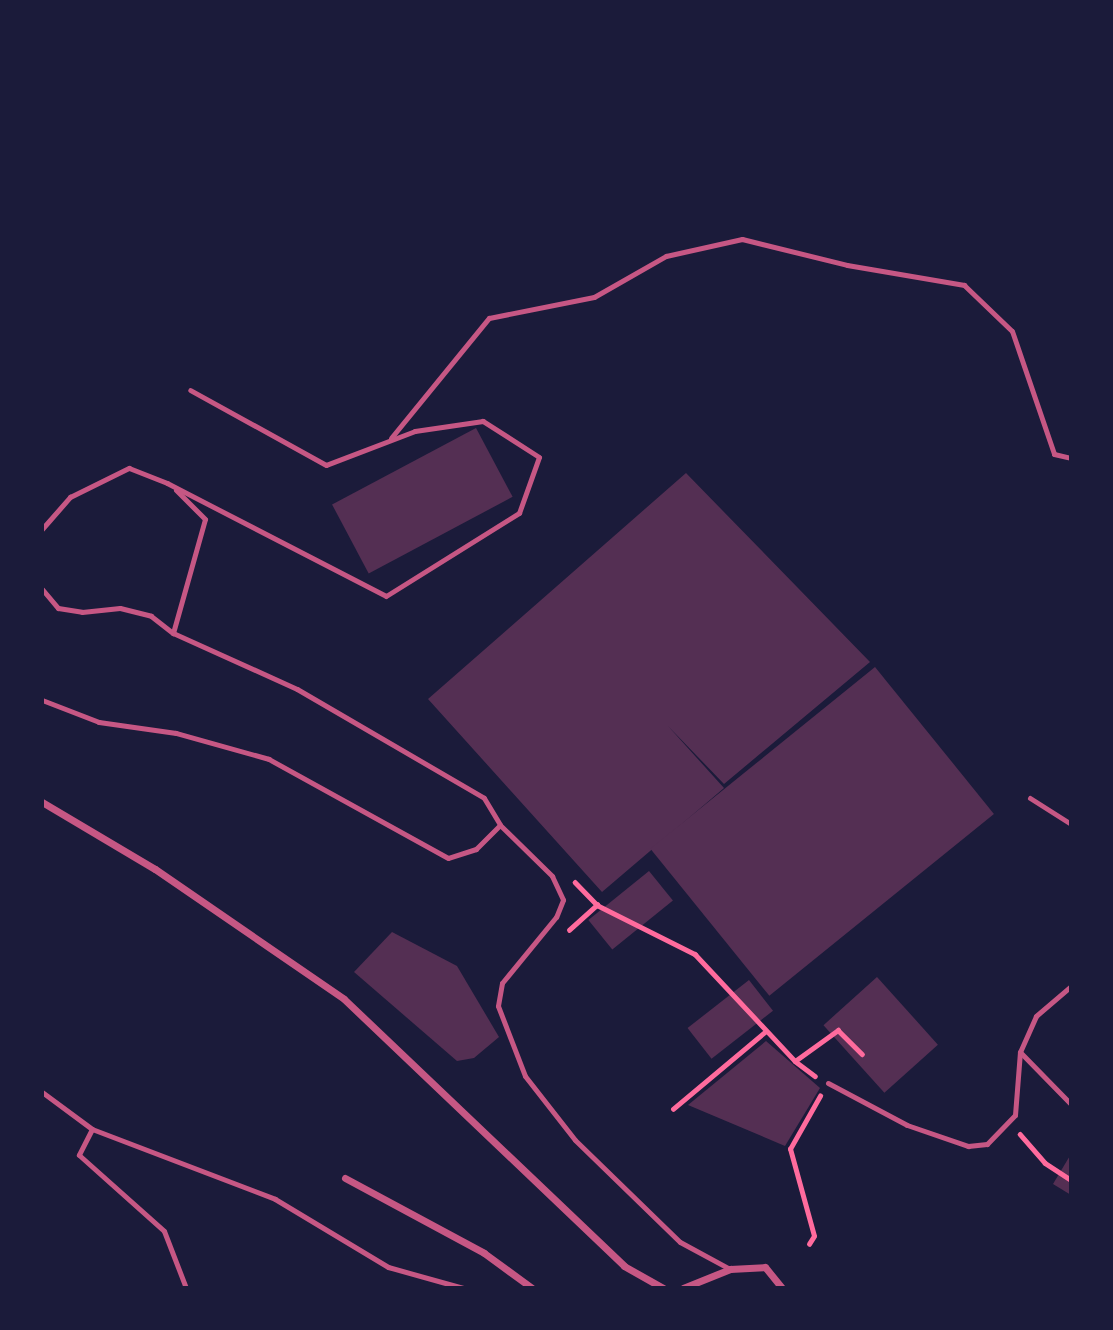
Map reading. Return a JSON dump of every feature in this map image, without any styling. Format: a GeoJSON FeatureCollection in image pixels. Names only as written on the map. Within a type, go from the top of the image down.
{"type":"FeatureCollection","features":[{"type":"Feature","properties":{"kind":"street"},"geometry":{"type":"LineString","coordinates":[[42,802],[155,869],[344,999],[624,1266],[663,1288]]}},
{"type":"Feature","properties":{"kind":"street"},"geometry":{"type":"LineString","coordinates":[[345,1178],[484,1253],[532,1288]]}},
{"type":"Feature","properties":{"kind":"street"},"geometry":{"type":"LineString","coordinates":[[683,1288],[730,1269],[765,1267],[782,1288]]}},
{"type":"Feature","properties":{"kind":"lane"},"geometry":{"type":"LineString","coordinates":[[388,441],[489,318],[594,297],[666,257],[742,239],[847,265],[964,285],[1012,331],[1054,454],[1071,458]]}},
{"type":"Feature","properties":{"kind":"lane"},"geometry":{"type":"LineString","coordinates":[[42,529],[70,497],[128,468],[167,483],[386,596],[519,513],[539,457],[483,421],[415,430],[326,465],[191,390]]}},
{"type":"Feature","properties":{"kind":"lane"},"geometry":{"type":"LineString","coordinates":[[167,483],[202,511],[205,519],[173,633]]}},
{"type":"Feature","properties":{"kind":"lane"},"geometry":{"type":"LineString","coordinates":[[42,589],[58,608],[82,612],[120,608],[151,616],[173,633],[297,689],[484,798],[500,825],[552,876],[563,900],[556,917],[502,983],[498,1006],[525,1076],[575,1140],[680,1242],[730,1269]]}},
{"type":"Feature","properties":{"kind":"lane"},"geometry":{"type":"LineString","coordinates":[[42,700],[99,722],[176,733],[269,759],[449,858],[476,849],[500,825]]}},
{"type":"Feature","properties":{"kind":"lane"},"geometry":{"type":"LineString","coordinates":[[1030,798],[1071,824]]}},
{"type":"Feature","properties":{"kind":"lane"},"geometry":{"type":"LineString","coordinates":[[828,1083],[907,1125],[968,1146],[987,1144],[1016,1115],[1020,1052],[1036,1016],[1071,986]]}},
{"type":"Feature","properties":{"kind":"lane"},"geometry":{"type":"LineString","coordinates":[[1020,1052],[1071,1104]]}},
{"type":"Feature","properties":{"kind":"lane"},"geometry":{"type":"LineString","coordinates":[[42,1091],[92,1129],[275,1199],[388,1267],[463,1288]]}},
{"type":"Feature","properties":{"kind":"lane"},"geometry":{"type":"LineString","coordinates":[[92,1129],[79,1155],[164,1231],[186,1288]]}},
{"type":"Feature","properties":{"kind":"path"},"geometry":{"type":"LineString","coordinates":[[569,876],[597,905],[695,954],[795,1061],[828,1083],[790,1149],[814,1236],[809,1244]]}},
{"type":"Feature","properties":{"kind":"path"},"geometry":{"type":"LineString","coordinates":[[795,1061],[838,1030],[862,1054]]}},
{"type":"Feature","properties":{"kind":"path"},"geometry":{"type":"LineString","coordinates":[[673,1109],[766,1031]]}},
{"type":"Feature","properties":{"kind":"path"},"geometry":{"type":"LineString","coordinates":[[1010,1121],[1045,1163],[1071,1180]]}},
{"type":"Feature","properties":{"kind":"building"},"geometry":{"type":"Polygon","coordinates":[[[476,428],[513,497],[369,573],[332,505],[476,428]]]}},
{"type":"Feature","properties":{"kind":"building"},"geometry":{"type":"Polygon","coordinates":[[[686,473],[870,662],[724,784],[668,726],[724,788],[602,892],[428,699],[686,473]]]}},
{"type":"Feature","properties":{"kind":"building"},"geometry":{"type":"Polygon","coordinates":[[[875,667],[994,814],[769,996],[650,849],[875,667]]]}},
{"type":"Feature","properties":{"kind":"building"},"geometry":{"type":"Polygon","coordinates":[[[649,871],[673,901],[612,950],[588,920],[649,871]]]}},
{"type":"Feature","properties":{"kind":"building"},"geometry":{"type":"Polygon","coordinates":[[[392,932],[457,966],[499,1037],[474,1058],[457,1061],[354,972],[392,932]]]}},
{"type":"Feature","properties":{"kind":"building"},"geometry":{"type":"Polygon","coordinates":[[[877,977],[938,1045],[884,1093],[823,1025],[877,977]]]}},
{"type":"Feature","properties":{"kind":"building"},"geometry":{"type":"Polygon","coordinates":[[[749,980],[773,1011],[712,1059],[688,1028],[749,980]]]}},
{"type":"Feature","properties":{"kind":"building"},"geometry":{"type":"Polygon","coordinates":[[[766,1041],[820,1088],[785,1146],[688,1105],[766,1041]]]}},
{"type":"Feature","properties":{"kind":"building"},"geometry":{"type":"Polygon","coordinates":[[[1071,1154],[1071,1195],[1053,1184],[1071,1154]]]}}]}
